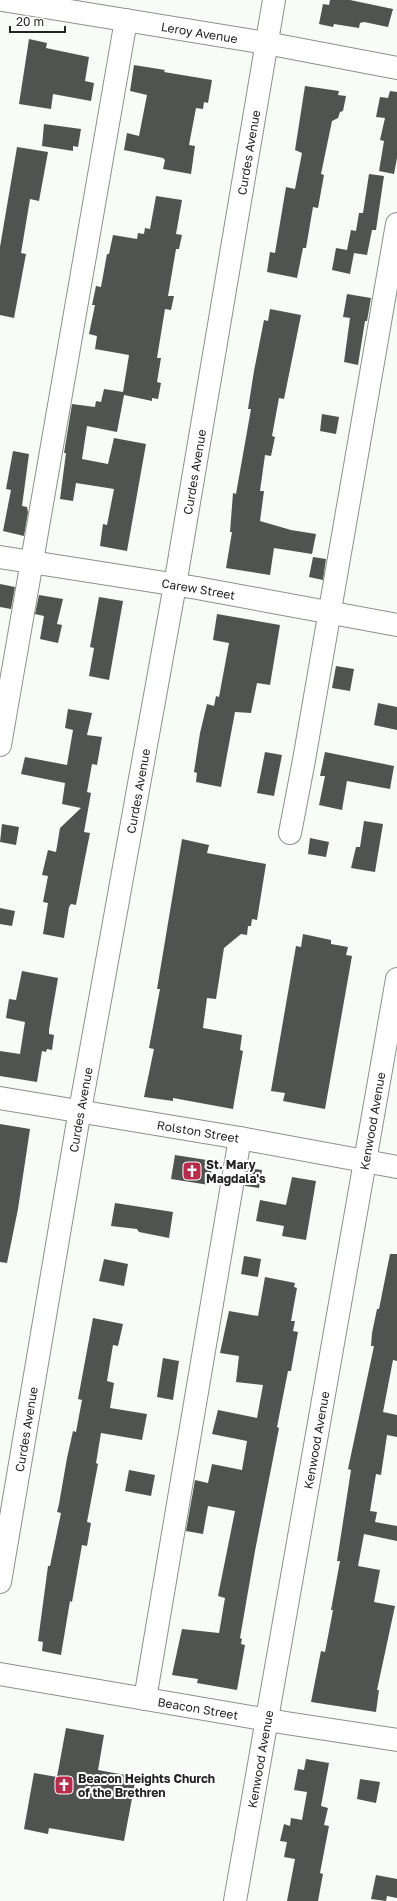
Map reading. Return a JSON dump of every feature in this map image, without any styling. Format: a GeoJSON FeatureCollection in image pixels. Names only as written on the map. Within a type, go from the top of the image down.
{"type":"FeatureCollection","features":[{"type":"Feature","properties":{"kind":"street","name":"Leroy Avenue"},"geometry":{"type":"LineString","coordinates":[[2,0],[266,43],[397,68]]}},
{"type":"Feature","properties":{"kind":"street","name":"Curdes Avenue"},"geometry":{"type":"LineString","coordinates":[[0,1582],[80,1112],[175,585],[274,0]]}},
{"type":"Feature","properties":{"kind":"street"},"geometry":{"type":"LineString","coordinates":[[0,745],[126,20]]}},
{"type":"Feature","properties":{"kind":"street"},"geometry":{"type":"LineString","coordinates":[[290,833],[330,613],[397,224]]}},
{"type":"Feature","properties":{"kind":"street","name":"Carew Street"},"geometry":{"type":"LineString","coordinates":[[0,557],[175,585],[397,625]]}},
{"type":"Feature","properties":{"kind":"street","name":"Kenwood Avenue"},"geometry":{"type":"LineString","coordinates":[[236,1901],[364,1161],[397,979]]}},
{"type":"Feature","properties":{"kind":"street","name":"Rolston Street"},"geometry":{"type":"LineString","coordinates":[[0,1098],[240,1138],[397,1167]]}},
{"type":"Feature","properties":{"kind":"street"},"geometry":{"type":"LineString","coordinates":[[144,1700],[240,1138]]}},
{"type":"Feature","properties":{"kind":"street","name":"Beacon Street"},"geometry":{"type":"LineString","coordinates":[[0,1674],[144,1700],[268,1720],[396,1735]]}},
{"type":"Feature","properties":{"kind":"building"},"geometry":{"type":"Polygon","coordinates":[[[330,0],[350,0],[393,9],[388,27],[364,22],[360,23],[359,28],[334,24],[333,27],[319,24],[323,4],[329,5],[330,0]]]}},
{"type":"Feature","properties":{"kind":"building"},"geometry":{"type":"Polygon","coordinates":[[[29,39],[47,43],[46,48],[89,57],[85,81],[94,83],[91,101],[53,94],[51,109],[19,104],[29,39]]]}},
{"type":"Feature","properties":{"kind":"building"},"geometry":{"type":"Polygon","coordinates":[[[134,65],[165,70],[164,72],[212,80],[208,103],[204,102],[203,109],[196,108],[189,145],[195,146],[191,174],[163,169],[165,160],[163,158],[124,150],[127,133],[139,136],[147,95],[130,91],[134,65]]]}},
{"type":"Feature","properties":{"kind":"building"},"geometry":{"type":"Polygon","coordinates":[[[305,86],[339,91],[338,95],[346,96],[343,111],[340,112],[338,118],[332,121],[321,174],[324,175],[318,208],[313,207],[306,248],[303,248],[297,278],[267,272],[270,252],[275,253],[286,187],[295,189],[302,153],[295,150],[305,86]]]}},
{"type":"Feature","properties":{"kind":"building"},"geometry":{"type":"Polygon","coordinates":[[[390,91],[397,92],[397,158],[394,174],[379,171],[384,141],[380,140],[385,118],[376,117],[380,97],[388,98],[390,91]]]}},
{"type":"Feature","properties":{"kind":"building"},"geometry":{"type":"Polygon","coordinates":[[[44,124],[81,129],[78,147],[73,146],[73,151],[42,146],[44,124]]]}},
{"type":"Feature","properties":{"kind":"building"},"geometry":{"type":"Polygon","coordinates":[[[17,147],[48,152],[39,201],[30,199],[21,253],[26,254],[14,318],[0,315],[0,247],[17,147]]]}},
{"type":"Feature","properties":{"kind":"building"},"geometry":{"type":"Polygon","coordinates":[[[369,174],[384,176],[376,230],[372,230],[367,255],[354,253],[350,274],[332,270],[336,248],[347,250],[351,230],[356,231],[359,213],[363,213],[369,174]]]}},
{"type":"Feature","properties":{"kind":"building"},"geometry":{"type":"Polygon","coordinates":[[[156,196],[182,200],[176,234],[182,235],[179,249],[176,249],[168,296],[174,296],[171,310],[165,309],[157,358],[161,358],[157,382],[161,383],[158,399],[152,398],[152,401],[124,395],[117,432],[87,426],[82,459],[108,464],[114,438],[146,444],[127,551],[100,546],[103,524],[107,525],[114,489],[76,483],[73,501],[60,499],[66,453],[64,453],[72,404],[95,407],[96,401],[101,402],[104,389],[123,392],[129,355],[95,349],[97,336],[89,334],[95,305],[92,305],[96,286],[101,287],[107,254],[109,254],[113,235],[137,239],[138,233],[144,234],[145,228],[150,229],[156,196]]]}},
{"type":"Feature","properties":{"kind":"building"},"geometry":{"type":"Polygon","coordinates":[[[347,294],[371,298],[367,321],[365,321],[358,365],[344,362],[350,318],[343,317],[347,294]]]}},
{"type":"Feature","properties":{"kind":"building"},"geometry":{"type":"Polygon","coordinates":[[[270,309],[301,315],[284,399],[279,398],[272,436],[275,437],[271,456],[265,455],[260,491],[264,491],[260,521],[291,530],[316,534],[312,554],[274,548],[270,575],[226,568],[232,532],[230,532],[233,493],[236,494],[251,409],[248,409],[254,371],[264,320],[268,321],[270,309]]]}},
{"type":"Feature","properties":{"kind":"building"},"geometry":{"type":"Polygon","coordinates":[[[322,414],[339,417],[336,434],[320,431],[322,414]]]}},
{"type":"Feature","properties":{"kind":"building"},"geometry":{"type":"Polygon","coordinates":[[[13,451],[29,454],[22,506],[27,507],[28,512],[24,536],[3,531],[11,490],[6,489],[13,451]]]}},
{"type":"Feature","properties":{"kind":"building"},"geometry":{"type":"Polygon","coordinates":[[[313,557],[326,559],[323,580],[309,577],[313,557]]]}},
{"type":"Feature","properties":{"kind":"building"},"geometry":{"type":"Polygon","coordinates":[[[0,584],[15,587],[11,609],[0,607],[0,584]]]}},
{"type":"Feature","properties":{"kind":"building"},"geometry":{"type":"Polygon","coordinates":[[[39,595],[63,599],[57,624],[62,625],[58,643],[40,639],[44,616],[35,614],[39,595]]]}},
{"type":"Feature","properties":{"kind":"building"},"geometry":{"type":"Polygon","coordinates":[[[99,597],[123,601],[109,680],[89,676],[94,648],[90,647],[99,597]]]}},
{"type":"Feature","properties":{"kind":"building"},"geometry":{"type":"Polygon","coordinates":[[[217,614],[280,625],[270,685],[257,683],[251,713],[235,712],[221,787],[196,782],[197,773],[194,772],[200,733],[207,704],[214,706],[216,696],[219,697],[229,643],[213,640],[217,614]]]}},
{"type":"Feature","properties":{"kind":"building"},"geometry":{"type":"Polygon","coordinates":[[[336,666],[354,669],[350,691],[332,688],[336,666]]]}},
{"type":"Feature","properties":{"kind":"building"},"geometry":{"type":"Polygon","coordinates":[[[378,703],[397,707],[397,730],[374,725],[378,703]]]}},
{"type":"Feature","properties":{"kind":"building"},"geometry":{"type":"Polygon","coordinates":[[[68,709],[92,713],[87,735],[102,737],[97,765],[92,764],[87,792],[91,793],[84,832],[90,833],[76,905],[71,904],[69,907],[64,938],[43,934],[48,903],[43,902],[48,876],[42,875],[48,850],[56,852],[60,828],[81,808],[62,804],[65,783],[21,774],[25,757],[67,765],[73,730],[65,728],[68,709]]]}},
{"type":"Feature","properties":{"kind":"building"},"geometry":{"type":"Polygon","coordinates":[[[265,752],[282,755],[274,796],[257,793],[265,752]]]}},
{"type":"Feature","properties":{"kind":"building"},"geometry":{"type":"Polygon","coordinates":[[[325,752],[394,766],[390,789],[347,781],[342,810],[319,805],[325,776],[320,776],[325,752]]]}},
{"type":"Feature","properties":{"kind":"building"},"geometry":{"type":"Polygon","coordinates":[[[364,821],[383,824],[375,872],[351,868],[356,847],[360,847],[364,821]]]}},
{"type":"Feature","properties":{"kind":"building"},"geometry":{"type":"Polygon","coordinates":[[[2,824],[19,827],[16,845],[0,842],[2,824]]]}},
{"type":"Feature","properties":{"kind":"building"},"geometry":{"type":"Polygon","coordinates":[[[310,838],[329,842],[326,857],[308,854],[310,838]]]}},
{"type":"Feature","properties":{"kind":"building"},"geometry":{"type":"Polygon","coordinates":[[[182,839],[209,845],[207,853],[266,864],[257,920],[252,919],[251,926],[248,926],[247,935],[241,934],[224,948],[216,999],[207,998],[203,1028],[242,1035],[240,1050],[243,1051],[233,1109],[173,1098],[173,1101],[144,1097],[154,1049],[149,1048],[160,989],[157,989],[182,839]]]}},
{"type":"Feature","properties":{"kind":"building"},"geometry":{"type":"Polygon","coordinates":[[[0,908],[15,911],[12,926],[0,924],[0,908]]]}},
{"type":"Feature","properties":{"kind":"building"},"geometry":{"type":"Polygon","coordinates":[[[303,934],[331,940],[331,944],[348,947],[346,955],[352,956],[325,1109],[283,1101],[285,1093],[271,1091],[296,946],[301,947],[303,934]]]}},
{"type":"Feature","properties":{"kind":"building"},"geometry":{"type":"Polygon","coordinates":[[[22,971],[58,978],[49,1030],[49,1034],[54,1035],[52,1050],[47,1049],[46,1052],[42,1051],[37,1082],[0,1076],[0,1051],[20,1054],[25,1022],[6,1018],[9,999],[16,1000],[22,971]]]}},
{"type":"Feature","properties":{"kind":"building"},"geometry":{"type":"Polygon","coordinates":[[[0,1124],[30,1129],[18,1209],[7,1263],[0,1262],[0,1124]]]}},
{"type":"Feature","properties":{"kind":"building","name":"St. Mary Magdala's"},"geometry":{"type":"Polygon","coordinates":[[[175,1155],[213,1161],[209,1185],[171,1179],[175,1155]]]}},
{"type":"Feature","properties":{"kind":"building"},"geometry":{"type":"Polygon","coordinates":[[[248,1168],[262,1170],[259,1188],[245,1186],[248,1168]]]}},
{"type":"Feature","properties":{"kind":"building"},"geometry":{"type":"Polygon","coordinates":[[[292,1177],[316,1181],[306,1240],[282,1236],[284,1226],[256,1221],[260,1200],[286,1205],[292,1177]]]}},
{"type":"Feature","properties":{"kind":"building"},"geometry":{"type":"Polygon","coordinates":[[[115,1203],[173,1212],[169,1238],[139,1232],[137,1229],[111,1226],[115,1203]]]}},
{"type":"Feature","properties":{"kind":"building"},"geometry":{"type":"Polygon","coordinates":[[[390,1254],[397,1254],[397,1361],[393,1360],[383,1412],[397,1415],[397,1437],[387,1435],[381,1475],[376,1474],[370,1511],[377,1512],[375,1522],[397,1526],[397,1541],[364,1534],[358,1566],[380,1570],[374,1602],[395,1606],[377,1690],[379,1690],[376,1712],[311,1702],[321,1651],[325,1652],[333,1610],[331,1610],[340,1561],[337,1561],[351,1470],[348,1469],[374,1346],[371,1346],[372,1333],[377,1309],[379,1309],[390,1254]]]}},
{"type":"Feature","properties":{"kind":"building"},"geometry":{"type":"Polygon","coordinates":[[[244,1256],[261,1259],[258,1277],[241,1274],[244,1256]]]}},
{"type":"Feature","properties":{"kind":"building"},"geometry":{"type":"Polygon","coordinates":[[[104,1259],[128,1264],[124,1286],[99,1281],[104,1259]]]}},
{"type":"Feature","properties":{"kind":"building"},"geometry":{"type":"Polygon","coordinates":[[[265,1277],[295,1283],[294,1287],[297,1288],[291,1321],[295,1321],[293,1331],[298,1332],[291,1371],[288,1371],[277,1427],[279,1428],[240,1638],[242,1639],[241,1644],[245,1645],[237,1690],[197,1683],[198,1679],[172,1675],[182,1629],[219,1633],[225,1598],[218,1596],[235,1511],[208,1506],[203,1534],[186,1531],[195,1480],[208,1483],[212,1464],[242,1470],[247,1441],[212,1434],[218,1410],[257,1418],[263,1385],[236,1382],[239,1356],[220,1353],[229,1311],[258,1316],[265,1277]]]}},
{"type":"Feature","properties":{"kind":"building"},"geometry":{"type":"Polygon","coordinates":[[[93,1318],[123,1324],[118,1346],[113,1345],[107,1381],[114,1383],[110,1408],[147,1414],[142,1440],[101,1433],[96,1463],[98,1464],[87,1522],[91,1523],[87,1546],[82,1545],[72,1602],[70,1601],[61,1655],[42,1651],[43,1642],[38,1641],[48,1566],[50,1566],[61,1513],[57,1512],[73,1431],[76,1432],[82,1400],[78,1399],[93,1318]]]}},
{"type":"Feature","properties":{"kind":"building"},"geometry":{"type":"Polygon","coordinates":[[[163,1358],[179,1361],[173,1400],[157,1397],[163,1358]]]}},
{"type":"Feature","properties":{"kind":"building"},"geometry":{"type":"Polygon","coordinates":[[[129,1470],[155,1475],[151,1496],[125,1491],[129,1470]]]}},
{"type":"Feature","properties":{"kind":"building","name":"Beacon Heights Church of the Brethren"},"geometry":{"type":"Polygon","coordinates":[[[66,1728],[104,1735],[98,1770],[136,1777],[124,1841],[49,1828],[48,1834],[24,1829],[34,1773],[57,1777],[66,1728]]]}},
{"type":"Feature","properties":{"kind":"building"},"geometry":{"type":"Polygon","coordinates":[[[306,1759],[329,1763],[321,1806],[328,1808],[324,1825],[329,1826],[320,1873],[323,1874],[318,1901],[287,1901],[295,1859],[284,1857],[287,1842],[280,1841],[284,1824],[290,1826],[291,1818],[302,1820],[307,1792],[294,1790],[298,1769],[304,1770],[306,1759]]]}},
{"type":"Feature","properties":{"kind":"building"},"geometry":{"type":"Polygon","coordinates":[[[360,1779],[380,1782],[376,1803],[357,1799],[360,1779]]]}},
{"type":"Feature","properties":{"kind":"building"},"geometry":{"type":"Polygon","coordinates":[[[376,1875],[397,1879],[397,1898],[387,1896],[386,1901],[371,1899],[376,1875]]]}},
{"type":"Feature","properties":{"kind":"place","name":"St. Mary Magdala's"},"geometry":{"type":"Point","coordinates":[192,1171]}},
{"type":"Feature","properties":{"kind":"place","name":"Beacon Heights Church of the Brethren"},"geometry":{"type":"Point","coordinates":[64,1785]}}]}
